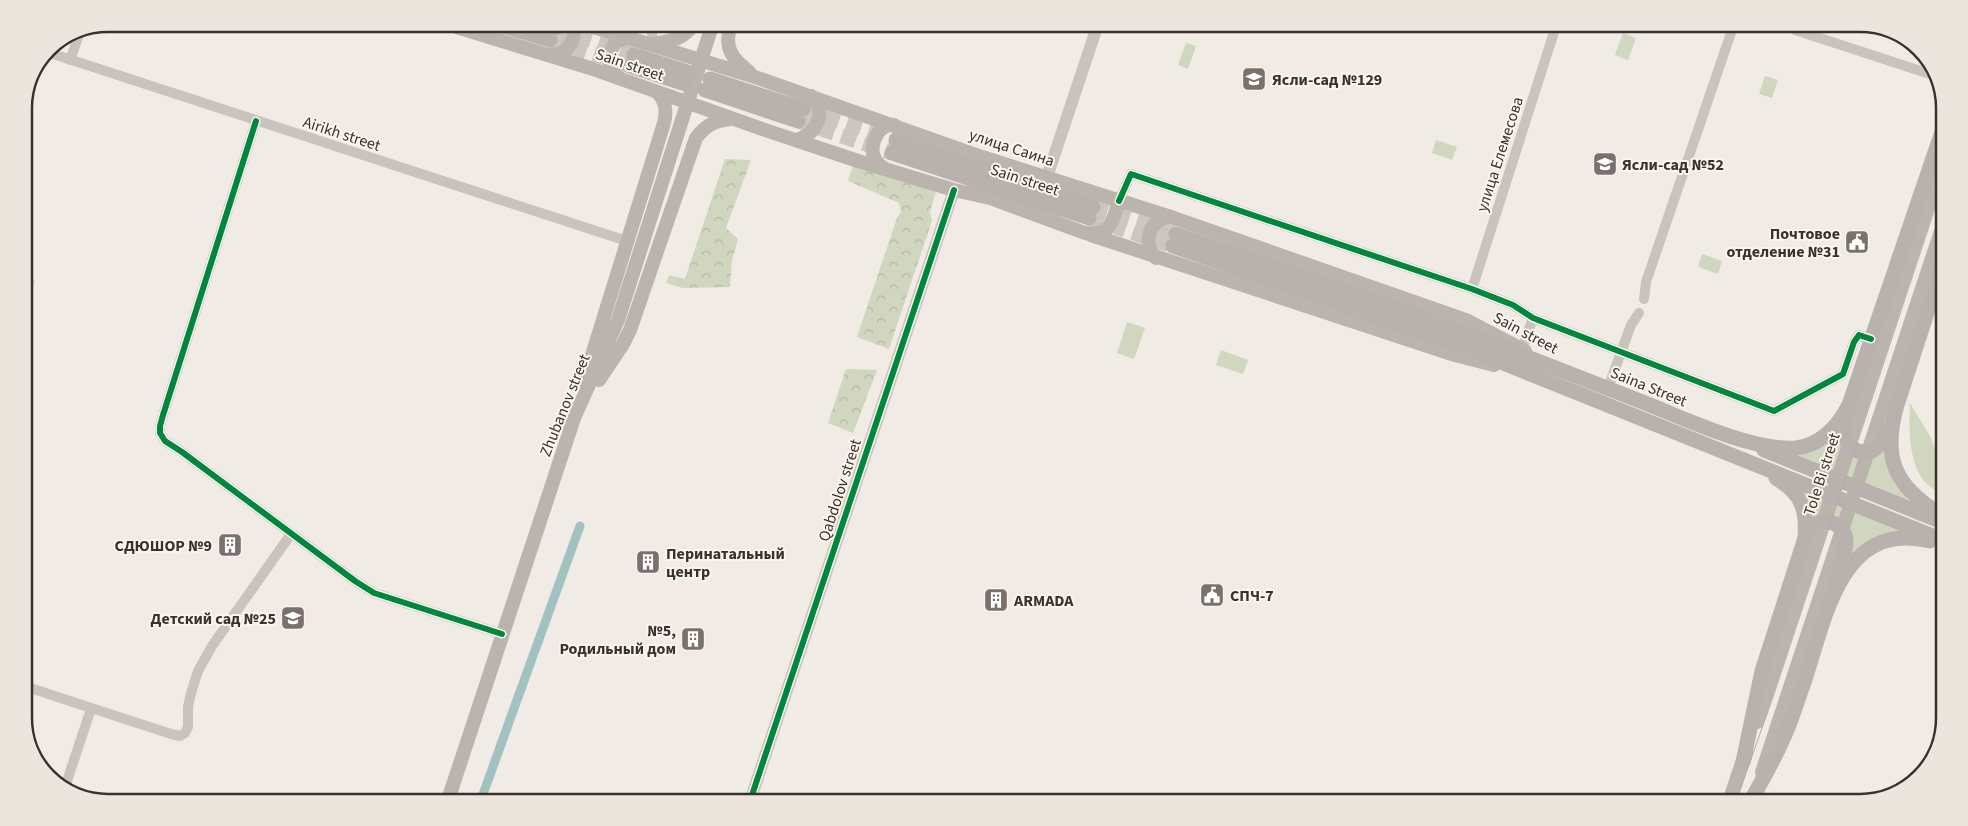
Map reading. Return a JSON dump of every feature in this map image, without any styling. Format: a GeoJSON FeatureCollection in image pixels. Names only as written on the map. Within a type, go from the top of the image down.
{"type":"FeatureCollection","features":[{"type":"Feature","properties":{"kind":"main road","name":"Sain street"},"geometry":{"type":"LineString","coordinates":[[508,32],[550,37]]}},
{"type":"Feature","properties":{"kind":"main road","name":"Sain street"},"geometry":{"type":"LineString","coordinates":[[529,32],[550,37],[619,78],[734,119],[885,169],[954,190],[990,198],[1156,258],[1455,355],[1530,374]]}},
{"type":"Feature","properties":{"kind":"main road"},"geometry":{"type":"LineString","coordinates":[[550,37],[560,54],[568,48],[574,32]]}},
{"type":"Feature","properties":{"kind":"main road","name":"Sain street"},"geometry":{"type":"LineString","coordinates":[[607,32],[755,77],[804,108]]}},
{"type":"Feature","properties":{"kind":"main road"},"geometry":{"type":"LineString","coordinates":[[651,45],[675,39],[687,32]]}},
{"type":"Feature","properties":{"kind":"main road","name":"Zhubanov street"},"geometry":{"type":"LineString","coordinates":[[450,794],[574,418],[618,320],[710,32]]}},
{"type":"Feature","properties":{"kind":"main road"},"geometry":{"type":"LineString","coordinates":[[729,32],[728,41],[730,52],[735,61],[755,77]]}},
{"type":"Feature","properties":{"kind":"main road"},"geometry":{"type":"LineString","coordinates":[[619,78],[610,64],[610,53],[617,41],[627,38]]}},
{"type":"Feature","properties":{"kind":"main road","name":"Sain street"},"geometry":{"type":"LineString","coordinates":[[632,60],[688,78]]}},
{"type":"Feature","properties":{"kind":"main road","name":"Sain street"},"geometry":{"type":"LineString","coordinates":[[708,84],[804,108],[894,125]]}},
{"type":"Feature","properties":{"kind":"main road"},"geometry":{"type":"LineString","coordinates":[[574,418],[666,114],[665,104],[657,92]]}},
{"type":"Feature","properties":{"kind":"main road"},"geometry":{"type":"LineString","coordinates":[[796,140],[810,134],[818,122],[819,106],[804,108]]}},
{"type":"Feature","properties":{"kind":"main road"},"geometry":{"type":"LineString","coordinates":[[574,418],[620,349],[630,330],[696,138],[710,123],[716,120],[734,119]]}},
{"type":"Feature","properties":{"kind":"main road"},"geometry":{"type":"LineString","coordinates":[[885,169],[874,159],[872,151],[874,142],[882,128],[888,124],[894,125]]}},
{"type":"Feature","properties":{"kind":"main road","name":"улица Саина"},"geometry":{"type":"LineString","coordinates":[[894,125],[982,157],[1120,201]]}},
{"type":"Feature","properties":{"kind":"main road","name":"Sain street"},"geometry":{"type":"LineString","coordinates":[[894,147],[1091,213]]}},
{"type":"Feature","properties":{"kind":"main road"},"geometry":{"type":"LineString","coordinates":[[1935,152],[1849,405],[1844,436],[1848,444],[1855,450],[1870,452],[1878,448],[1891,427],[1935,285]]}},
{"type":"Feature","properties":{"kind":"main road","name":"Tole Bi street"},"geometry":{"type":"LineString","coordinates":[[1732,794],[1935,185]]}},
{"type":"Feature","properties":{"kind":"main road","name":"Sain street"},"geometry":{"type":"LineString","coordinates":[[1120,201],[1172,217],[1466,320],[1560,370]]}},
{"type":"Feature","properties":{"kind":"main road"},"geometry":{"type":"LineString","coordinates":[[1085,233],[1097,234],[1106,230],[1114,218],[1120,201]]}},
{"type":"Feature","properties":{"kind":"main road"},"geometry":{"type":"LineString","coordinates":[[1156,258],[1148,247],[1150,231],[1154,224],[1161,219],[1172,217]]}},
{"type":"Feature","properties":{"kind":"main road","name":"Sain street"},"geometry":{"type":"LineString","coordinates":[[1560,370],[1462,332],[1175,240],[1456,344],[1936,537]]}},
{"type":"Feature","properties":{"kind":"main road"},"geometry":{"type":"LineString","coordinates":[[1754,794],[1935,248]]}},
{"type":"Feature","properties":{"kind":"main road","name":"Saina Street"},"geometry":{"type":"LineString","coordinates":[[1560,370],[1725,435]]}},
{"type":"Feature","properties":{"kind":"main road"},"geometry":{"type":"LineString","coordinates":[[1725,435],[1774,447],[1796,448],[1808,445],[1829,433],[1840,422],[1849,405]]}},
{"type":"Feature","properties":{"kind":"main road"},"geometry":{"type":"LineString","coordinates":[[1891,427],[1892,456],[1899,475],[1906,488],[1916,498],[1936,511]]}},
{"type":"Feature","properties":{"kind":"main road"},"geometry":{"type":"LineString","coordinates":[[1725,435],[1936,519]]}},
{"type":"Feature","properties":{"kind":"main road"},"geometry":{"type":"LineString","coordinates":[[1740,458],[1778,480],[1795,493],[1805,512],[1805,538]]}},
{"type":"Feature","properties":{"kind":"main road"},"geometry":{"type":"LineString","coordinates":[[1743,762],[1762,671],[1805,538],[1814,525],[1820,522],[1837,525],[1843,530],[1846,547],[1830,603],[1802,690],[1783,740],[1755,794]]}},
{"type":"Feature","properties":{"kind":"main road"},"geometry":{"type":"LineString","coordinates":[[1830,603],[1846,571],[1856,558],[1876,544],[1906,538],[1936,543]]}},
{"type":"Feature","properties":{"kind":"street"},"geometry":{"type":"LineString","coordinates":[[651,45],[652,32]]}},
{"type":"Feature","properties":{"kind":"street"},"geometry":{"type":"LineString","coordinates":[[1047,177],[1095,32]]}},
{"type":"Feature","properties":{"kind":"street","name":"улица Елемесова"},"geometry":{"type":"LineString","coordinates":[[1472,289],[1554,32]]}},
{"type":"Feature","properties":{"kind":"street"},"geometry":{"type":"LineString","coordinates":[[1644,299],[1646,282],[1731,32]]}},
{"type":"Feature","properties":{"kind":"street"},"geometry":{"type":"LineString","coordinates":[[1801,32],[1926,73]]}},
{"type":"Feature","properties":{"kind":"street"},"geometry":{"type":"LineString","coordinates":[[70,60],[78,39]]}},
{"type":"Feature","properties":{"kind":"street","name":"Airikh street"},"geometry":{"type":"LineString","coordinates":[[55,55],[627,241]]}},
{"type":"Feature","properties":{"kind":"street"},"geometry":{"type":"LineString","coordinates":[[256,121],[163,415],[160,433],[173,447],[355,581],[374,592],[502,634]]}},
{"type":"Feature","properties":{"kind":"street"},"geometry":{"type":"LineString","coordinates":[[1120,201],[1131,174],[1472,289],[1513,305],[1533,318],[1774,412],[1843,374],[1854,342],[1859,335],[1871,339]]}},
{"type":"Feature","properties":{"kind":"street","name":"Qabdolov street"},"geometry":{"type":"LineString","coordinates":[[752,794],[954,190]]}},
{"type":"Feature","properties":{"kind":"street"},"geometry":{"type":"LineString","coordinates":[[1608,388],[1631,326],[1639,313]]}},
{"type":"Feature","properties":{"kind":"street"},"geometry":{"type":"LineString","coordinates":[[1522,349],[1533,318]]}},
{"type":"Feature","properties":{"kind":"street"},"geometry":{"type":"LineString","coordinates":[[33,689],[171,734],[180,736],[185,734],[188,727],[188,707],[198,671],[212,646],[291,534]]}},
{"type":"Feature","properties":{"kind":"street"},"geometry":{"type":"LineString","coordinates":[[67,781],[91,709]]}},
{"type":"Feature","properties":{"kind":"green space"},"geometry":{"type":"Polygon","coordinates":[[[1623,33],[1636,38],[1628,60],[1615,55],[1623,33]]]}},
{"type":"Feature","properties":{"kind":"green space"},"geometry":{"type":"Polygon","coordinates":[[[1186,43],[1196,46],[1188,69],[1178,65],[1186,43]]]}},
{"type":"Feature","properties":{"kind":"green space"},"geometry":{"type":"Polygon","coordinates":[[[1765,76],[1778,80],[1772,98],[1759,94],[1765,76]]]}},
{"type":"Feature","properties":{"kind":"green space"},"geometry":{"type":"Polygon","coordinates":[[[1436,140],[1457,147],[1452,160],[1432,153],[1436,140]]]}},
{"type":"Feature","properties":{"kind":"green space"},"geometry":{"type":"Polygon","coordinates":[[[725,159],[751,160],[726,228],[738,239],[732,261],[730,287],[683,288],[666,283],[669,275],[685,279],[725,159]]]}},
{"type":"Feature","properties":{"kind":"green space"},"geometry":{"type":"Polygon","coordinates":[[[853,165],[931,188],[936,192],[930,212],[932,221],[889,349],[857,337],[897,218],[901,212],[899,203],[848,181],[853,165]]]}},
{"type":"Feature","properties":{"kind":"green space"},"geometry":{"type":"Polygon","coordinates":[[[1702,254],[1722,261],[1718,274],[1698,267],[1702,254]]]}},
{"type":"Feature","properties":{"kind":"green space"},"geometry":{"type":"Polygon","coordinates":[[[1127,322],[1145,328],[1134,359],[1117,353],[1127,322]]]}},
{"type":"Feature","properties":{"kind":"green space"},"geometry":{"type":"Polygon","coordinates":[[[1221,350],[1248,360],[1243,374],[1216,365],[1221,350]]]}},
{"type":"Feature","properties":{"kind":"green space"},"geometry":{"type":"Polygon","coordinates":[[[846,369],[877,370],[853,433],[828,423],[846,369]]]}},
{"type":"Feature","properties":{"kind":"green space"},"geometry":{"type":"Polygon","coordinates":[[[1910,403],[1931,438],[1936,451],[1936,491],[1925,482],[1915,465],[1911,444],[1910,403]]]}},
{"type":"Feature","properties":{"kind":"green space"},"geometry":{"type":"Polygon","coordinates":[[[1840,428],[1846,447],[1886,443],[1896,479],[1908,501],[1786,452],[1840,428]]]}},
{"type":"Feature","properties":{"kind":"green space"},"geometry":{"type":"Polygon","coordinates":[[[1798,486],[1914,532],[1878,538],[1847,557],[1851,539],[1824,516],[1811,517],[1798,486]]]}},
{"type":"Feature","properties":{"kind":"waterway"},"geometry":{"type":"LineString","coordinates":[[483,794],[580,526]]}},
{"type":"Feature","properties":{"kind":"tunnel"},"geometry":{"type":"LineString","coordinates":[[567,32],[634,55]]}},
{"type":"Feature","properties":{"kind":"tunnel"},"geometry":{"type":"LineString","coordinates":[[550,40],[630,66]]}},
{"type":"Feature","properties":{"kind":"tunnel"},"geometry":{"type":"LineString","coordinates":[[803,109],[896,140]]}},
{"type":"Feature","properties":{"kind":"tunnel"},"geometry":{"type":"LineString","coordinates":[[798,121],[892,153]]}},
{"type":"Feature","properties":{"kind":"tunnel"},"geometry":{"type":"LineString","coordinates":[[1093,207],[1176,234]]}},
{"type":"Feature","properties":{"kind":"tunnel"},"geometry":{"type":"LineString","coordinates":[[1089,218],[1173,246]]}},
{"type":"Feature","properties":{"kind":"tram line"},"geometry":{"type":"LineString","coordinates":[[1739,794],[1775,691],[1935,208]]}},
{"type":"Feature","properties":{"kind":"cycle path"},"geometry":{"type":"LineString","coordinates":[[256,121],[163,415],[160,433],[165,441],[374,593],[502,634]]}},
{"type":"Feature","properties":{"kind":"cycle path"},"geometry":{"type":"LineString","coordinates":[[1119,201],[1131,174],[1472,289],[1513,305],[1533,318],[1774,411],[1843,374],[1854,342],[1859,335],[1871,339]]}},
{"type":"Feature","properties":{"kind":"cycle path"},"geometry":{"type":"LineString","coordinates":[[752,794],[954,190]]}},
{"type":"Feature","properties":{"kind":"place","name":"Ясли-сад №129"},"geometry":{"type":"Point","coordinates":[1254,79]}},
{"type":"Feature","properties":{"kind":"place","name":"Ясли-сад №52"},"geometry":{"type":"Point","coordinates":[1605,164]}},
{"type":"Feature","properties":{"kind":"place","name":"Почтовое отделение №31"},"geometry":{"type":"Point","coordinates":[1857,242]}},
{"type":"Feature","properties":{"kind":"place","name":"СДЮШОР №9"},"geometry":{"type":"Point","coordinates":[230,545]}},
{"type":"Feature","properties":{"kind":"place","name":"Перинатальный центр"},"geometry":{"type":"Point","coordinates":[648,562]}},
{"type":"Feature","properties":{"kind":"place","name":"СПЧ-7"},"geometry":{"type":"Point","coordinates":[1212,595]}},
{"type":"Feature","properties":{"kind":"place","name":"ARMADA"},"geometry":{"type":"Point","coordinates":[996,600]}},
{"type":"Feature","properties":{"kind":"place","name":"Детский сад №25"},"geometry":{"type":"Point","coordinates":[293,618]}},
{"type":"Feature","properties":{"kind":"place","name":"№5, Родильный дом"},"geometry":{"type":"Point","coordinates":[693,639]}}]}
